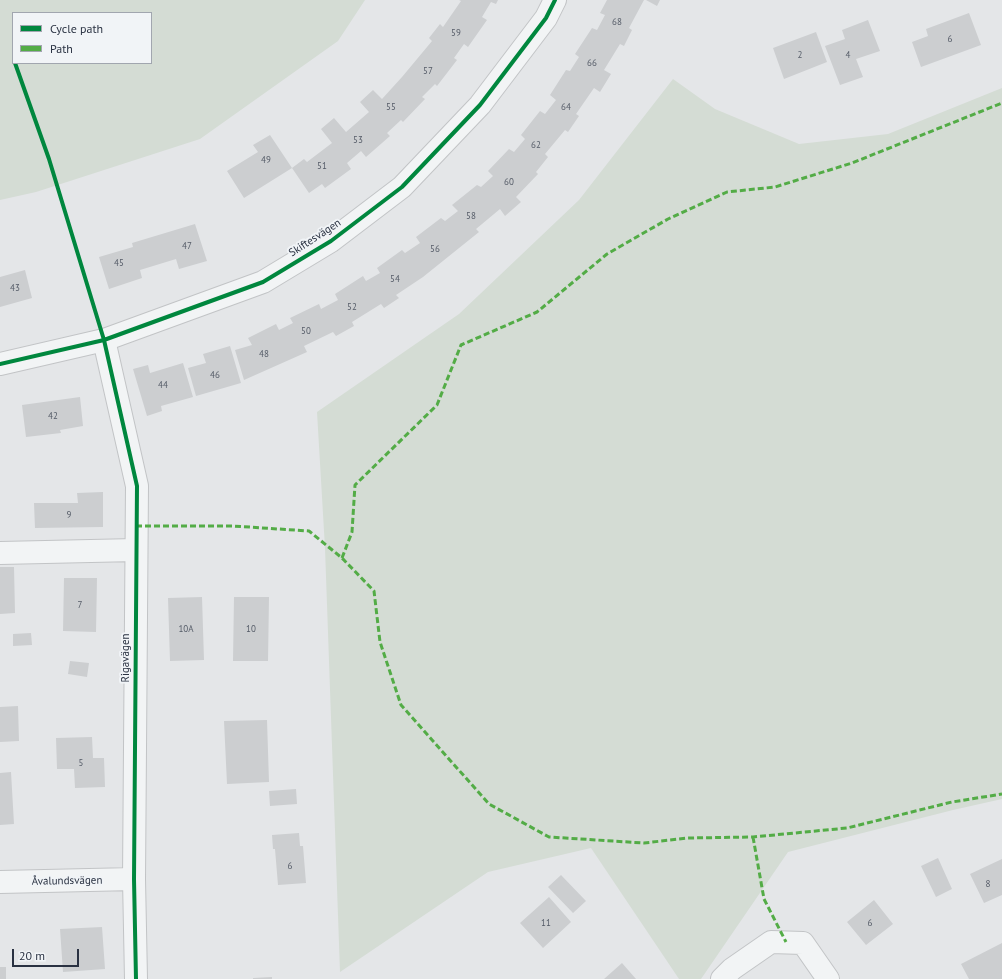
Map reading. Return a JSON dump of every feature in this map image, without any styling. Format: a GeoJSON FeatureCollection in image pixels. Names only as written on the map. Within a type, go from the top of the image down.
{"type":"FeatureCollection","features":[{"type":"Feature","properties":{"kind":"street","name":"Skiftesvägen"},"geometry":{"type":"LineString","coordinates":[[0,364],[104,340],[263,282],[331,241],[402,187],[480,105],[546,18],[555,0]]}},
{"type":"Feature","properties":{"kind":"street","name":"Rigavägen"},"geometry":{"type":"LineString","coordinates":[[104,340],[136,486],[134,879],[136,979]]}},
{"type":"Feature","properties":{"kind":"street"},"geometry":{"type":"LineString","coordinates":[[0,553],[136,550]]}},
{"type":"Feature","properties":{"kind":"street","name":"Åvalundsvägen"},"geometry":{"type":"LineString","coordinates":[[0,882],[134,879]]}},
{"type":"Feature","properties":{"kind":"street"},"geometry":{"type":"LineString","coordinates":[[722,979],[732,969],[771,942],[802,943],[828,979]]}},
{"type":"Feature","properties":{"kind":"shaded area"},"geometry":{"type":"Polygon","coordinates":[[[0,0],[365,0],[338,41],[200,139],[36,192],[0,200],[0,0]]]}},
{"type":"Feature","properties":{"kind":"shaded area"},"geometry":{"type":"Polygon","coordinates":[[[673,79],[715,109],[799,144],[888,134],[1002,88],[1002,799],[788,852],[701,979],[679,979],[591,848],[488,872],[340,972],[325,548],[317,412],[459,314],[579,200],[673,79]]]}},
{"type":"Feature","properties":{"kind":"building"},"geometry":{"type":"Polygon","coordinates":[[[459,0],[498,0],[496,4],[491,2],[482,17],[487,20],[468,47],[464,44],[454,58],[457,60],[437,86],[435,84],[422,97],[425,99],[403,122],[401,120],[387,133],[390,136],[366,157],[361,151],[347,163],[351,169],[325,188],[322,184],[309,193],[292,168],[304,159],[307,162],[332,143],[321,129],[334,118],[346,132],[369,112],[360,102],[373,90],[382,99],[432,41],[429,38],[440,24],[443,27],[461,1],[459,0]]]}},
{"type":"Feature","properties":{"kind":"building"},"geometry":{"type":"Polygon","coordinates":[[[607,0],[644,0],[629,28],[632,30],[624,46],[620,44],[604,70],[611,74],[600,92],[594,88],[576,114],[579,116],[568,132],[565,130],[545,154],[548,157],[536,172],[538,174],[516,197],[521,202],[505,216],[500,209],[476,229],[479,232],[423,277],[396,295],[399,298],[384,308],[381,304],[352,322],[354,326],[336,336],[333,332],[304,346],[307,352],[244,380],[235,350],[252,345],[248,338],[276,324],[279,330],[293,323],[290,318],[319,304],[321,309],[338,300],[335,294],[363,276],[366,281],[380,273],[377,268],[402,250],[405,253],[420,243],[416,237],[441,218],[445,221],[458,211],[452,205],[477,185],[481,187],[493,176],[488,171],[509,149],[514,152],[525,139],[521,135],[540,111],[545,114],[556,100],[550,95],[566,70],[570,71],[579,57],[575,54],[592,28],[597,30],[605,15],[600,13],[607,0]]]}},
{"type":"Feature","properties":{"kind":"building"},"geometry":{"type":"Polygon","coordinates":[[[646,0],[660,0],[657,6],[646,0]]]}},
{"type":"Feature","properties":{"kind":"building"},"geometry":{"type":"Polygon","coordinates":[[[969,13],[981,45],[921,67],[912,42],[928,36],[926,29],[969,13]]]}},
{"type":"Feature","properties":{"kind":"building"},"geometry":{"type":"Polygon","coordinates":[[[868,20],[880,51],[856,59],[863,77],[840,85],[825,46],[845,39],[842,30],[868,20]]]}},
{"type":"Feature","properties":{"kind":"building"},"geometry":{"type":"Polygon","coordinates":[[[816,32],[827,62],[784,79],[773,48],[816,32]]]}},
{"type":"Feature","properties":{"kind":"building"},"geometry":{"type":"Polygon","coordinates":[[[270,135],[292,168],[244,198],[227,171],[258,152],[253,145],[270,135]]]}},
{"type":"Feature","properties":{"kind":"building"},"geometry":{"type":"Polygon","coordinates":[[[195,224],[207,261],[179,269],[176,259],[140,270],[142,278],[109,289],[99,257],[133,247],[132,243],[195,224]]]}},
{"type":"Feature","properties":{"kind":"building"},"geometry":{"type":"Polygon","coordinates":[[[25,270],[32,298],[0,307],[0,277],[25,270]]]}},
{"type":"Feature","properties":{"kind":"building"},"geometry":{"type":"Polygon","coordinates":[[[230,346],[241,383],[196,396],[188,368],[206,363],[203,354],[230,346]]]}},
{"type":"Feature","properties":{"kind":"building"},"geometry":{"type":"Polygon","coordinates":[[[183,363],[193,397],[161,406],[162,411],[147,416],[133,369],[148,365],[150,373],[183,363]]]}},
{"type":"Feature","properties":{"kind":"building"},"geometry":{"type":"Polygon","coordinates":[[[80,397],[83,426],[60,430],[61,433],[26,437],[22,405],[80,397]]]}},
{"type":"Feature","properties":{"kind":"building"},"geometry":{"type":"Polygon","coordinates":[[[103,492],[103,527],[35,528],[34,503],[78,503],[77,493],[103,492]]]}},
{"type":"Feature","properties":{"kind":"building"},"geometry":{"type":"Polygon","coordinates":[[[0,567],[14,567],[15,613],[0,614],[0,567]]]}},
{"type":"Feature","properties":{"kind":"building"},"geometry":{"type":"Polygon","coordinates":[[[64,578],[97,578],[96,632],[63,631],[64,578]]]}},
{"type":"Feature","properties":{"kind":"building"},"geometry":{"type":"Polygon","coordinates":[[[202,597],[204,660],[170,661],[168,598],[202,597]]]}},
{"type":"Feature","properties":{"kind":"building"},"geometry":{"type":"Polygon","coordinates":[[[234,597],[269,597],[268,661],[233,661],[234,597]]]}},
{"type":"Feature","properties":{"kind":"building"},"geometry":{"type":"Polygon","coordinates":[[[31,633],[32,645],[13,646],[13,634],[31,633]]]}},
{"type":"Feature","properties":{"kind":"building"},"geometry":{"type":"Polygon","coordinates":[[[70,661],[89,663],[87,677],[68,674],[70,661]]]}},
{"type":"Feature","properties":{"kind":"building"},"geometry":{"type":"Polygon","coordinates":[[[18,706],[19,741],[0,742],[0,707],[18,706]]]}},
{"type":"Feature","properties":{"kind":"building"},"geometry":{"type":"Polygon","coordinates":[[[267,720],[269,782],[227,784],[224,721],[267,720]]]}},
{"type":"Feature","properties":{"kind":"building"},"geometry":{"type":"Polygon","coordinates":[[[92,737],[93,758],[104,758],[105,787],[75,788],[74,769],[57,769],[56,738],[92,737]]]}},
{"type":"Feature","properties":{"kind":"building"},"geometry":{"type":"Polygon","coordinates":[[[11,772],[14,824],[0,825],[0,773],[11,772]]]}},
{"type":"Feature","properties":{"kind":"building"},"geometry":{"type":"Polygon","coordinates":[[[296,789],[297,804],[270,806],[269,791],[296,789]]]}},
{"type":"Feature","properties":{"kind":"building"},"geometry":{"type":"Polygon","coordinates":[[[299,833],[300,846],[303,846],[306,883],[278,885],[275,849],[273,849],[272,835],[299,833]]]}},
{"type":"Feature","properties":{"kind":"building"},"geometry":{"type":"Polygon","coordinates":[[[938,858],[952,889],[936,897],[921,866],[938,858]]]}},
{"type":"Feature","properties":{"kind":"building"},"geometry":{"type":"Polygon","coordinates":[[[1002,859],[1002,895],[984,903],[970,874],[1002,859]]]}},
{"type":"Feature","properties":{"kind":"building"},"geometry":{"type":"Polygon","coordinates":[[[561,875],[586,901],[573,913],[548,887],[561,875]]]}},
{"type":"Feature","properties":{"kind":"building"},"geometry":{"type":"Polygon","coordinates":[[[549,897],[571,922],[543,948],[520,923],[549,897]]]}},
{"type":"Feature","properties":{"kind":"building"},"geometry":{"type":"Polygon","coordinates":[[[874,900],[893,924],[866,945],[847,922],[874,900]]]}},
{"type":"Feature","properties":{"kind":"building"},"geometry":{"type":"Polygon","coordinates":[[[102,927],[105,969],[63,972],[60,929],[102,927]]]}},
{"type":"Feature","properties":{"kind":"building"},"geometry":{"type":"Polygon","coordinates":[[[1002,943],[1002,979],[969,979],[961,964],[1002,943]]]}},
{"type":"Feature","properties":{"kind":"building"},"geometry":{"type":"Polygon","coordinates":[[[622,963],[636,979],[604,979],[622,963]]]}},
{"type":"Feature","properties":{"kind":"building"},"geometry":{"type":"Polygon","coordinates":[[[0,967],[6,967],[6,979],[0,979],[0,967]]]}},
{"type":"Feature","properties":{"kind":"building"},"geometry":{"type":"Polygon","coordinates":[[[272,977],[272,979],[253,979],[253,978],[272,977]]]}},
{"type":"Feature","properties":{"kind":"marked path"},"geometry":{"type":"LineString","coordinates":[[342,558],[352,532],[355,485],[437,405],[461,345],[537,312],[607,254],[668,219],[727,192],[775,187],[852,163],[1002,103]]}},
{"type":"Feature","properties":{"kind":"marked path"},"geometry":{"type":"LineString","coordinates":[[136,526],[233,526],[309,531],[342,558],[374,591],[380,642],[401,705],[489,804],[549,837],[644,843],[688,838],[753,837],[847,828],[952,802],[1002,794]]}},
{"type":"Feature","properties":{"kind":"marked path"},"geometry":{"type":"LineString","coordinates":[[753,837],[764,899],[786,942]]}},
{"type":"Feature","properties":{"kind":"cycle path"},"geometry":{"type":"LineString","coordinates":[[0,364],[104,340],[263,282],[331,241],[402,187],[480,105],[546,18],[555,0]]}},
{"type":"Feature","properties":{"kind":"cycle path"},"geometry":{"type":"LineString","coordinates":[[15,64],[49,159],[104,340],[137,486],[134,879],[136,979]]}}]}
